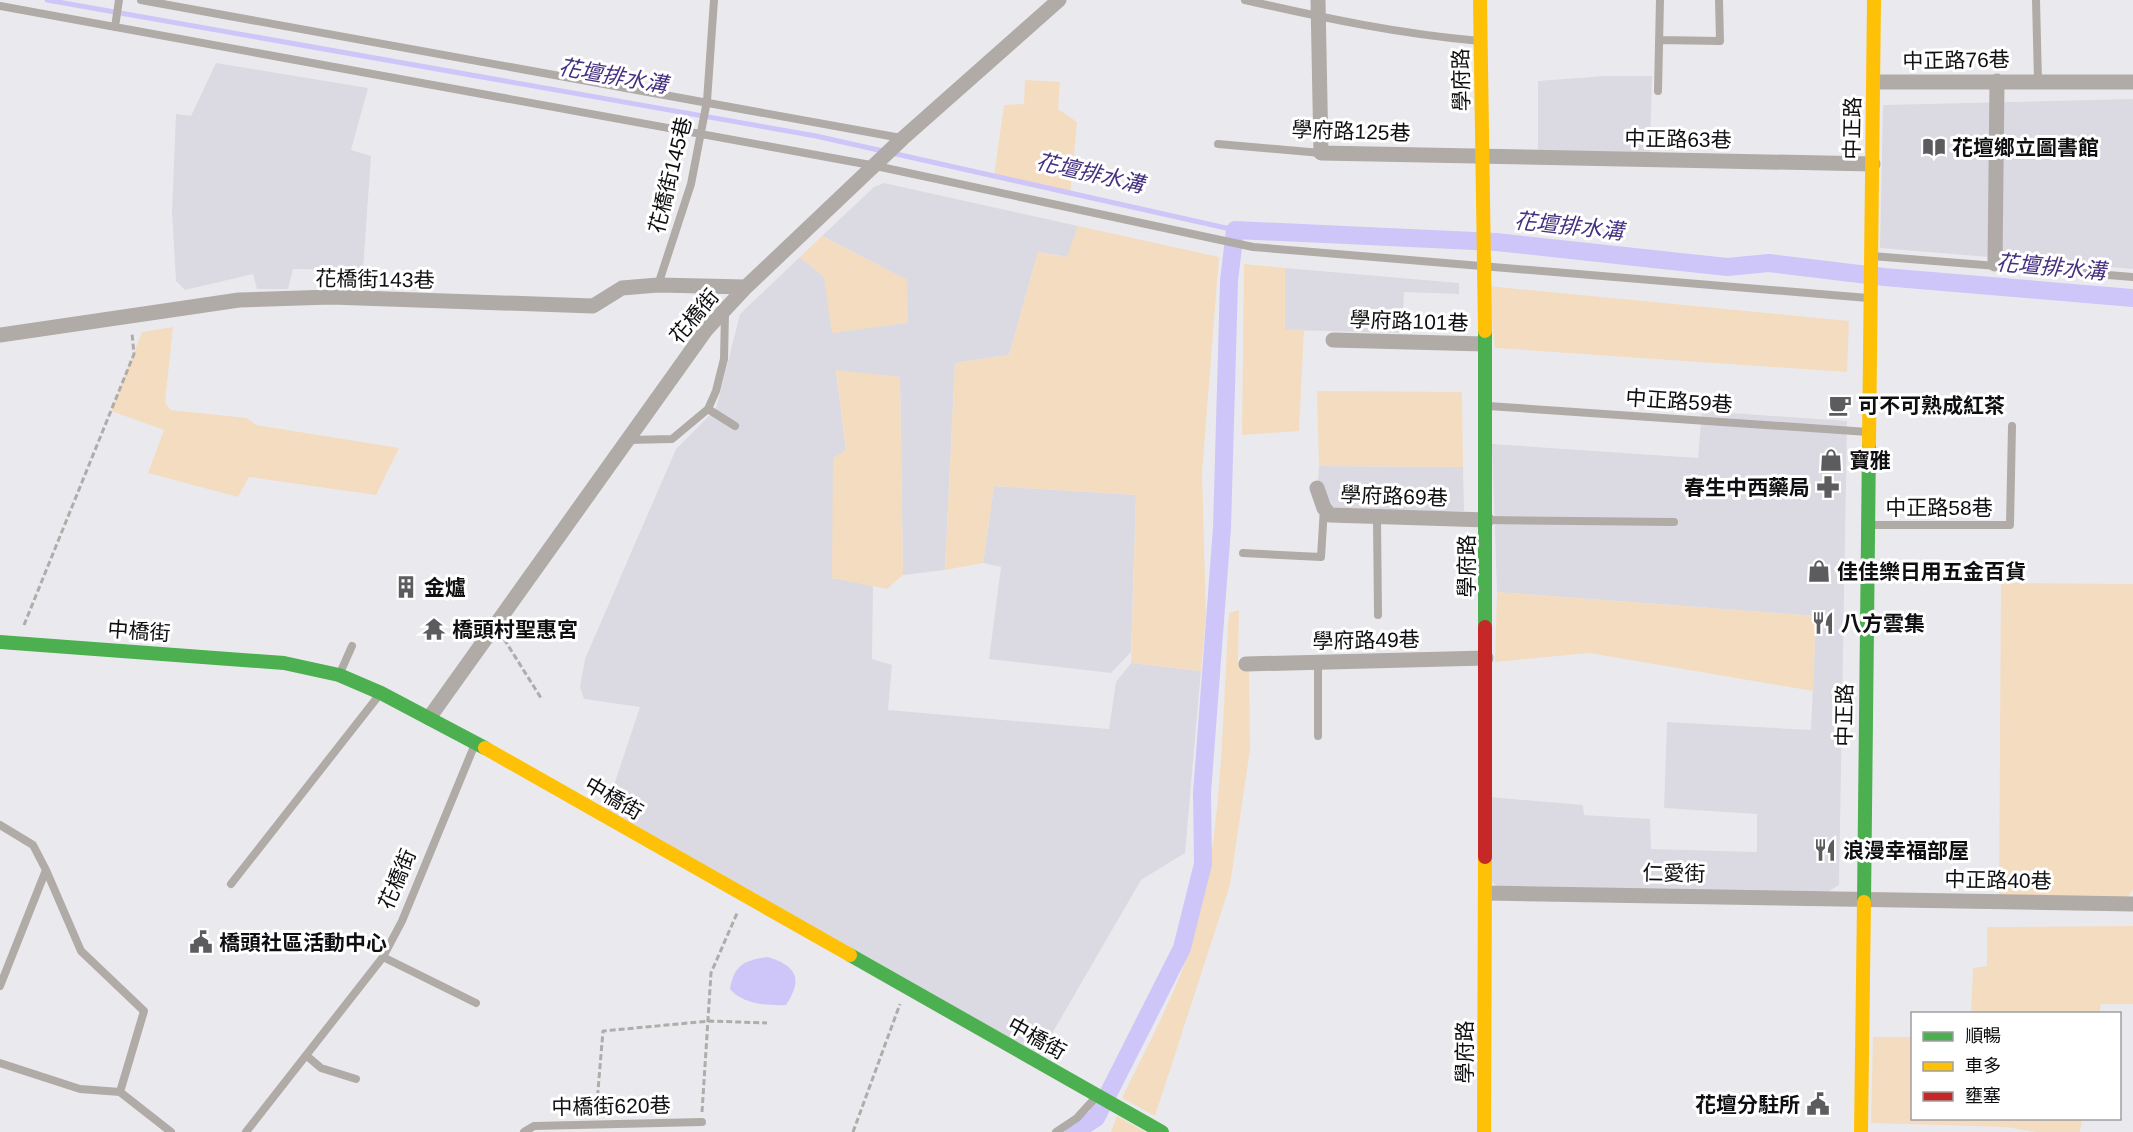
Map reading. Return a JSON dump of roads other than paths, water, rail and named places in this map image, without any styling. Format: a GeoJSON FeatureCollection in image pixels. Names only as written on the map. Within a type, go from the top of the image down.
{"type":"FeatureCollection","features":[{"type":"Feature","properties":{"kind":"street","name":"花橋街"},"geometry":{"type":"LineString","coordinates":[[429,718],[706,330],[746,287],[902,139],[1059,0]]}},
{"type":"Feature","properties":{"kind":"street"},"geometry":{"type":"LineString","coordinates":[[1318,0],[1321,153]]}},
{"type":"Feature","properties":{"kind":"street","name":"學府路"},"geometry":{"type":"LineString","coordinates":[[1480,0],[1487,520],[1484,1132]]}},
{"type":"Feature","properties":{"kind":"street","name":"中正路"},"geometry":{"type":"LineString","coordinates":[[1861,1132],[1874,0]]}},
{"type":"Feature","properties":{"kind":"street"},"geometry":{"type":"LineString","coordinates":[[1995,264],[1997,81]]}},
{"type":"Feature","properties":{"kind":"street","name":"中正路76巷"},"geometry":{"type":"LineString","coordinates":[[1874,82],[2133,82]]}},
{"type":"Feature","properties":{"kind":"street","name":"學府路125巷"},"geometry":{"type":"LineString","coordinates":[[1321,153],[1483,157]]}},
{"type":"Feature","properties":{"kind":"street","name":"中正路63巷"},"geometry":{"type":"LineString","coordinates":[[1483,157],[1873,164]]}},
{"type":"Feature","properties":{"kind":"street","name":"花橋街143巷"},"geometry":{"type":"LineString","coordinates":[[0,335],[239,300],[331,297],[593,306],[622,288],[658,285],[746,287]]}},
{"type":"Feature","properties":{"kind":"street","name":"學府路101巷"},"geometry":{"type":"LineString","coordinates":[[1333,340],[1484,345]]}},
{"type":"Feature","properties":{"kind":"street","name":"學府路69巷"},"geometry":{"type":"LineString","coordinates":[[1317,488],[1329,515],[1487,520]]}},
{"type":"Feature","properties":{"kind":"street","name":"中橋街"},"geometry":{"type":"LineString","coordinates":[[0,642],[284,663],[339,675],[381,693],[476,743],[1162,1132]]}},
{"type":"Feature","properties":{"kind":"street","name":"學府路49巷"},"geometry":{"type":"LineString","coordinates":[[1246,664],[1486,658]]}},
{"type":"Feature","properties":{"kind":"street","name":"仁愛街"},"geometry":{"type":"LineString","coordinates":[[1486,893],[1862,899]]}},
{"type":"Feature","properties":{"kind":"street","name":"中正路40巷"},"geometry":{"type":"LineString","coordinates":[[1862,899],[2133,904]]}},
{"type":"Feature","properties":{"kind":"lane"},"geometry":{"type":"LineString","coordinates":[[115,27],[119,0]]}},
{"type":"Feature","properties":{"kind":"lane"},"geometry":{"type":"LineString","coordinates":[[141,0],[707,101],[902,139]]}},
{"type":"Feature","properties":{"kind":"lane","name":"花橋街145巷"},"geometry":{"type":"LineString","coordinates":[[658,285],[691,184],[707,101],[714,0]]}},
{"type":"Feature","properties":{"kind":"lane"},"geometry":{"type":"LineString","coordinates":[[1245,0],[1318,17],[1427,36],[1481,41]]}},
{"type":"Feature","properties":{"kind":"lane"},"geometry":{"type":"LineString","coordinates":[[1658,91],[1660,0]]}},
{"type":"Feature","properties":{"kind":"lane"},"geometry":{"type":"LineString","coordinates":[[1659,40],[1720,41],[1719,0]]}},
{"type":"Feature","properties":{"kind":"lane"},"geometry":{"type":"LineString","coordinates":[[2036,0],[2038,81]]}},
{"type":"Feature","properties":{"kind":"lane"},"geometry":{"type":"LineString","coordinates":[[0,6],[876,166],[1253,248],[1869,298]]}},
{"type":"Feature","properties":{"kind":"lane","name":"學府路125巷"},"geometry":{"type":"LineString","coordinates":[[1218,144],[1321,153]]}},
{"type":"Feature","properties":{"kind":"lane"},"geometry":{"type":"LineString","coordinates":[[1870,256],[1995,264],[2133,277]]}},
{"type":"Feature","properties":{"kind":"lane"},"geometry":{"type":"LineString","coordinates":[[628,440],[672,439],[708,409],[716,391],[724,359],[725,309]]}},
{"type":"Feature","properties":{"kind":"lane","name":"中正路59巷"},"geometry":{"type":"LineString","coordinates":[[1486,406],[1870,432]]}},
{"type":"Feature","properties":{"kind":"lane"},"geometry":{"type":"LineString","coordinates":[[708,409],[735,426]]}},
{"type":"Feature","properties":{"kind":"lane","name":"中正路58巷"},"geometry":{"type":"LineString","coordinates":[[1868,525],[2010,525],[2012,426]]}},
{"type":"Feature","properties":{"kind":"lane"},"geometry":{"type":"LineString","coordinates":[[1243,553],[1321,557],[1324,508]]}},
{"type":"Feature","properties":{"kind":"lane"},"geometry":{"type":"LineString","coordinates":[[1377,518],[1378,615]]}},
{"type":"Feature","properties":{"kind":"lane"},"geometry":{"type":"LineString","coordinates":[[1487,520],[1674,522]]}},
{"type":"Feature","properties":{"kind":"lane"},"geometry":{"type":"LineString","coordinates":[[339,675],[352,646]]}},
{"type":"Feature","properties":{"kind":"lane"},"geometry":{"type":"LineString","coordinates":[[1318,663],[1318,736]]}},
{"type":"Feature","properties":{"kind":"lane"},"geometry":{"type":"LineString","coordinates":[[231,885],[381,693]]}},
{"type":"Feature","properties":{"kind":"lane","name":"花橋街"},"geometry":{"type":"LineString","coordinates":[[246,1132],[383,957],[402,921],[476,743]]}},
{"type":"Feature","properties":{"kind":"lane"},"geometry":{"type":"LineString","coordinates":[[0,825],[33,845],[81,951],[144,1011],[120,1092]]}},
{"type":"Feature","properties":{"kind":"lane"},"geometry":{"type":"LineString","coordinates":[[0,986],[46,870]]}},
{"type":"Feature","properties":{"kind":"lane"},"geometry":{"type":"LineString","coordinates":[[383,957],[476,1003]]}},
{"type":"Feature","properties":{"kind":"lane"},"geometry":{"type":"LineString","coordinates":[[307,1056],[321,1068],[356,1079]]}},
{"type":"Feature","properties":{"kind":"lane"},"geometry":{"type":"LineString","coordinates":[[0,1063],[80,1089],[120,1092],[171,1132]]}},
{"type":"Feature","properties":{"kind":"lane"},"geometry":{"type":"LineString","coordinates":[[1056,1132],[1077,1118],[1097,1096]]}},
{"type":"Feature","properties":{"kind":"lane","name":"中橋街620巷"},"geometry":{"type":"LineString","coordinates":[[524,1132],[534,1126],[702,1122]]}},
{"type":"Feature","properties":{"kind":"waterway","name":"花壇排水溝"},"geometry":{"type":"LineString","coordinates":[[47,0],[816,136],[1235,230]]}},
{"type":"Feature","properties":{"kind":"waterway"},"geometry":{"type":"LineString","coordinates":[[1074,1132],[1096,1118],[1182,948],[1203,864],[1202,793],[1222,528],[1229,281],[1235,230],[1496,242],[1727,267],[1769,263],[1884,277],[2133,298]]}},
{"type":"Feature","properties":{"kind":"place","name":"花壇鄉立圖書館"},"geometry":{"type":"Point","coordinates":[1934,147]}},
{"type":"Feature","properties":{"kind":"place","name":"可不可熟成紅茶"},"geometry":{"type":"Point","coordinates":[1840,405]}},
{"type":"Feature","properties":{"kind":"place","name":"寶雅"},"geometry":{"type":"Point","coordinates":[1831,460]}},
{"type":"Feature","properties":{"kind":"place","name":"春生中西藥局"},"geometry":{"type":"Point","coordinates":[1828,487]}},
{"type":"Feature","properties":{"kind":"place","name":"佳佳樂日用五金百貨"},"geometry":{"type":"Point","coordinates":[1819,571]}},
{"type":"Feature","properties":{"kind":"place","name":"金爐"},"geometry":{"type":"Point","coordinates":[406,587]}},
{"type":"Feature","properties":{"kind":"place","name":"八方雲集"},"geometry":{"type":"Point","coordinates":[1823,623]}},
{"type":"Feature","properties":{"kind":"place","name":"橋頭村聖惠宮"},"geometry":{"type":"Point","coordinates":[434,629]}},
{"type":"Feature","properties":{"kind":"place","name":"浪漫幸福部屋"},"geometry":{"type":"Point","coordinates":[1825,850]}},
{"type":"Feature","properties":{"kind":"place","name":"橋頭社區活動中心"},"geometry":{"type":"Point","coordinates":[201,942]}},
{"type":"Feature","properties":{"kind":"place","name":"花壇分駐所"},"geometry":{"type":"Point","coordinates":[1818,1104]}}]}
